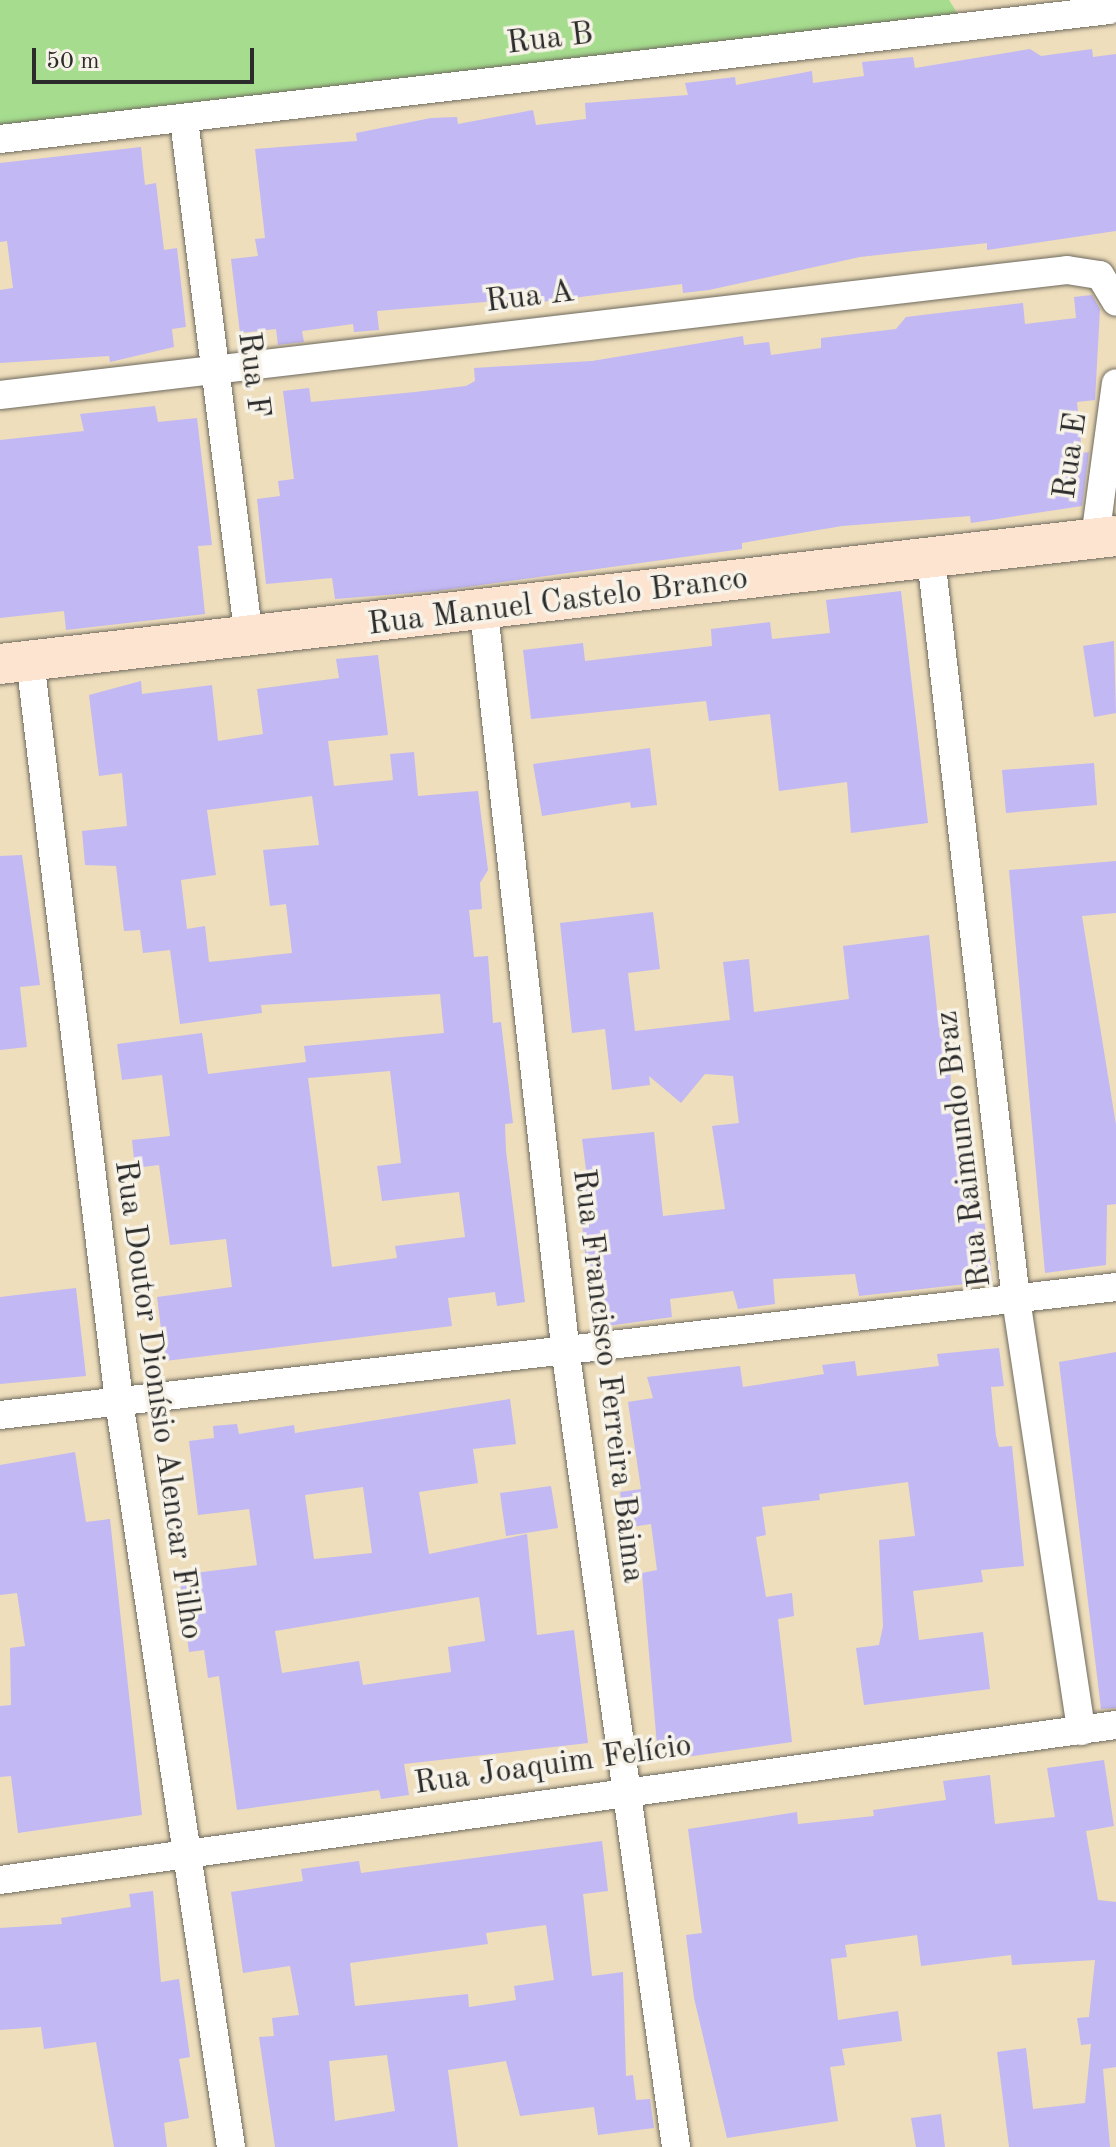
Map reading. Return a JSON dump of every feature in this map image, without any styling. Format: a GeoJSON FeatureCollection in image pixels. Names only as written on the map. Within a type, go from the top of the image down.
{"type":"FeatureCollection","features":[{"type":"Feature","properties":{"kind":"street","name":"Rua B"},"geometry":{"type":"LineString","coordinates":[[0,139],[184,120],[960,11],[1109,10]]}},
{"type":"Feature","properties":{"kind":"street","name":"Rua F"},"geometry":{"type":"LineString","coordinates":[[184,120],[218,369],[249,639]]}},
{"type":"Feature","properties":{"kind":"street","name":"Rua A"},"geometry":{"type":"LineString","coordinates":[[0,395],[1067,270],[1100,275],[1116,302]]}},
{"type":"Feature","properties":{"kind":"street","name":"Rua E"},"geometry":{"type":"LineString","coordinates":[[1106,537],[1116,383]]}},
{"type":"Feature","properties":{"kind":"street","name":"Rua Manuel Castelo Branco"},"geometry":{"type":"LineString","coordinates":[[15,662],[249,639],[1106,537]]}},
{"type":"Feature","properties":{"kind":"street","name":"Rua Raimundo Braz"},"geometry":{"type":"LineString","coordinates":[[931,558],[1016,1299],[1081,1731]]}},
{"type":"Feature","properties":{"kind":"street","name":"Rua Francisco Ferreira Baima"},"geometry":{"type":"LineString","coordinates":[[484,612],[566,1355],[630,1789],[676,2147]]}},
{"type":"Feature","properties":{"kind":"street","name":"Rua Doutor Dionísio Alencar Filho"},"geometry":{"type":"LineString","coordinates":[[15,662],[119,1401],[231,2147]]}},
{"type":"Feature","properties":{"kind":"street"},"geometry":{"type":"LineString","coordinates":[[0,1415],[566,1355],[1116,1287]]}},
{"type":"Feature","properties":{"kind":"street","name":"Rua Joaquim Felício"},"geometry":{"type":"LineString","coordinates":[[0,1880],[630,1789],[1116,1725]]}},
{"type":"Feature","properties":{"kind":"green space"},"geometry":{"type":"Polygon","coordinates":[[[0,0],[949,0],[961,19],[0,135],[0,0]]]}},
{"type":"Feature","properties":{"kind":"building"},"geometry":{"type":"Polygon","coordinates":[[[1030,49],[1041,56],[1092,49],[1093,57],[1116,54],[1116,231],[987,250],[987,243],[860,257],[683,293],[682,284],[510,306],[509,300],[377,311],[379,330],[354,332],[353,324],[302,331],[304,342],[278,345],[276,329],[240,333],[231,259],[258,256],[255,239],[265,238],[255,149],[357,141],[356,133],[431,118],[457,117],[458,124],[533,110],[536,125],[586,119],[585,103],[688,95],[685,83],[735,77],[736,85],[812,71],[813,83],[864,76],[862,62],[913,57],[915,68],[1030,49]]]}},
{"type":"Feature","properties":{"kind":"building"},"geometry":{"type":"Polygon","coordinates":[[[141,147],[145,185],[156,183],[164,250],[177,248],[186,327],[172,329],[174,347],[110,362],[109,356],[0,363],[0,290],[13,288],[7,241],[0,242],[0,163],[141,147]]]}},
{"type":"Feature","properties":{"kind":"building"},"geometry":{"type":"Polygon","coordinates":[[[1092,295],[1100,309],[1095,400],[1077,402],[1082,453],[1089,452],[1082,506],[971,523],[970,516],[842,526],[742,543],[742,549],[437,591],[335,599],[332,578],[266,584],[257,499],[280,496],[278,481],[294,479],[283,391],[309,388],[311,402],[466,386],[475,381],[474,368],[592,361],[743,336],[744,345],[769,342],[771,355],[821,348],[821,338],[896,329],[906,317],[1023,303],[1025,324],[1076,318],[1074,297],[1092,295]]]}},
{"type":"Feature","properties":{"kind":"building"},"geometry":{"type":"Polygon","coordinates":[[[155,406],[158,422],[197,418],[212,545],[198,546],[205,614],[66,630],[64,611],[0,618],[0,440],[84,431],[80,414],[155,406]]]}},
{"type":"Feature","properties":{"kind":"building"},"geometry":{"type":"Polygon","coordinates":[[[901,591],[928,823],[851,833],[847,782],[779,791],[770,714],[709,721],[706,701],[531,719],[523,650],[583,643],[585,661],[712,646],[711,629],[770,622],[772,639],[830,633],[826,600],[901,591]]]}},
{"type":"Feature","properties":{"kind":"building"},"geometry":{"type":"Polygon","coordinates":[[[1114,641],[1116,713],[1094,717],[1083,646],[1114,641]]]}},
{"type":"Feature","properties":{"kind":"building"},"geometry":{"type":"Polygon","coordinates":[[[378,655],[388,735],[328,741],[334,786],[393,780],[390,754],[414,752],[418,796],[478,791],[488,870],[480,883],[482,909],[469,910],[474,957],[488,956],[493,1023],[501,1022],[513,1123],[505,1124],[506,1151],[525,1302],[497,1306],[495,1292],[448,1298],[452,1326],[165,1361],[157,1297],[232,1287],[226,1239],[170,1245],[159,1165],[135,1168],[132,1140],[170,1136],[162,1075],[122,1080],[117,1044],[202,1033],[208,1074],[306,1062],[304,1046],[444,1033],[440,994],[261,1005],[262,1013],[180,1024],[170,950],[143,953],[140,930],[124,931],[116,866],[85,865],[82,831],[127,826],[122,773],[99,776],[89,695],[141,681],[142,694],[212,685],[218,741],[263,734],[257,689],[339,678],[336,659],[378,655]],[[312,796],[207,810],[216,875],[181,880],[187,929],[205,926],[209,962],[292,953],[286,904],[270,906],[263,850],[319,845],[312,796]],[[390,1071],[308,1078],[332,1267],[397,1258],[395,1246],[465,1237],[459,1192],[382,1201],[377,1166],[401,1163],[390,1071]]]}},
{"type":"Feature","properties":{"kind":"building"},"geometry":{"type":"Polygon","coordinates":[[[650,748],[657,805],[631,808],[630,802],[542,816],[533,764],[650,748]]]}},
{"type":"Feature","properties":{"kind":"building"},"geometry":{"type":"Polygon","coordinates":[[[1094,763],[1097,805],[1006,813],[1002,770],[1094,763]]]}},
{"type":"Feature","properties":{"kind":"building"},"geometry":{"type":"Polygon","coordinates":[[[22,855],[40,985],[20,987],[27,1047],[0,1050],[0,856],[22,855]]]}},
{"type":"Feature","properties":{"kind":"building"},"geometry":{"type":"Polygon","coordinates":[[[1116,861],[1116,913],[1082,916],[1116,1125],[1116,1204],[1107,1205],[1106,1265],[1045,1273],[1009,870],[1116,861]]]}},
{"type":"Feature","properties":{"kind":"building"},"geometry":{"type":"Polygon","coordinates":[[[653,912],[660,969],[628,973],[635,1031],[730,1020],[723,962],[749,959],[754,1012],[849,999],[843,946],[929,935],[940,1038],[949,1037],[952,1112],[957,1140],[972,1137],[993,1281],[859,1296],[855,1274],[773,1279],[775,1304],[738,1309],[733,1291],[670,1299],[672,1317],[593,1328],[578,1186],[588,1185],[582,1139],[654,1132],[663,1216],[725,1209],[712,1126],[739,1123],[733,1076],[705,1074],[681,1103],[649,1076],[650,1085],[612,1090],[605,1029],[572,1033],[560,923],[653,912]]]}},
{"type":"Feature","properties":{"kind":"building"},"geometry":{"type":"Polygon","coordinates":[[[76,1288],[86,1376],[0,1384],[0,1297],[76,1288]]]}},
{"type":"Feature","properties":{"kind":"building"},"geometry":{"type":"Polygon","coordinates":[[[999,1348],[1004,1386],[991,1387],[996,1436],[999,1447],[1012,1446],[1024,1566],[981,1570],[983,1582],[913,1591],[919,1640],[983,1632],[990,1689],[864,1705],[856,1648],[879,1645],[883,1626],[879,1540],[915,1536],[908,1482],[819,1494],[820,1500],[762,1507],[766,1535],[756,1537],[766,1597],[792,1593],[794,1616],[778,1619],[792,1742],[686,1757],[684,1741],[657,1745],[642,1573],[657,1570],[651,1524],[625,1528],[620,1492],[641,1489],[628,1402],[653,1398],[647,1377],[740,1366],[743,1387],[824,1374],[822,1365],[855,1361],[857,1376],[939,1366],[937,1354],[999,1348]]]}},
{"type":"Feature","properties":{"kind":"building"},"geometry":{"type":"Polygon","coordinates":[[[1116,1352],[1116,1708],[1101,1709],[1059,1362],[1116,1352]]]}},
{"type":"Feature","properties":{"kind":"building"},"geometry":{"type":"Polygon","coordinates":[[[510,1399],[516,1444],[473,1449],[478,1483],[419,1492],[429,1554],[527,1534],[537,1635],[574,1630],[588,1743],[404,1764],[409,1795],[381,1799],[379,1790],[237,1810],[219,1676],[208,1678],[204,1650],[189,1652],[179,1575],[257,1565],[249,1509],[198,1515],[189,1441],[214,1438],[213,1426],[237,1424],[239,1434],[294,1425],[295,1433],[510,1399]],[[363,1487],[305,1495],[314,1559],[372,1553],[363,1487]],[[479,1597],[275,1631],[282,1673],[359,1661],[363,1685],[451,1672],[448,1647],[485,1641],[479,1597]]]}},
{"type":"Feature","properties":{"kind":"building"},"geometry":{"type":"Polygon","coordinates":[[[75,1452],[86,1522],[110,1519],[142,1815],[18,1833],[11,1776],[0,1777],[0,1706],[11,1705],[10,1648],[25,1646],[17,1593],[0,1595],[0,1465],[75,1452]]]}},
{"type":"Feature","properties":{"kind":"building"},"geometry":{"type":"Polygon","coordinates":[[[551,1486],[558,1528],[506,1536],[500,1493],[551,1486]]]}},
{"type":"Feature","properties":{"kind":"building"},"geometry":{"type":"Polygon","coordinates":[[[1104,1760],[1114,1826],[1086,1831],[1098,1900],[1116,1902],[1116,2067],[1103,2069],[1110,2147],[1009,2147],[997,2052],[1026,2048],[1033,2109],[1085,2103],[1091,2044],[1081,2045],[1077,2018],[1089,2017],[1095,1960],[1012,1965],[1011,1955],[921,1966],[917,1935],[845,1945],[847,1957],[831,1959],[838,2020],[898,2011],[902,2041],[842,2049],[845,2065],[830,2067],[838,2121],[727,2138],[694,1998],[686,1935],[702,1933],[688,1829],[797,1812],[798,1824],[874,1816],[873,1810],[946,1800],[943,1781],[990,1775],[995,1824],[1055,1817],[1047,1768],[1104,1760]]]}},
{"type":"Feature","properties":{"kind":"building"},"geometry":{"type":"Polygon","coordinates":[[[602,1841],[608,1891],[583,1894],[592,1976],[623,1972],[626,2076],[633,2075],[636,2100],[650,2099],[654,2128],[598,2135],[594,2107],[520,2116],[506,2061],[448,2070],[458,2147],[275,2147],[259,2037],[274,2036],[272,2018],[299,2015],[290,1966],[243,1973],[231,1892],[303,1881],[301,1869],[359,1861],[361,1873],[602,1841]],[[546,1925],[486,1933],[488,1944],[350,1963],[355,2006],[468,1994],[469,2007],[516,2000],[514,1986],[554,1980],[546,1925]],[[387,2055],[329,2061],[335,2121],[395,2111],[387,2055]]]}},
{"type":"Feature","properties":{"kind":"building"},"geometry":{"type":"Polygon","coordinates":[[[153,1891],[161,1982],[179,1979],[190,2057],[179,2059],[189,2118],[164,2123],[167,2147],[114,2147],[96,2042],[44,2049],[41,2027],[0,2030],[0,1928],[62,1924],[61,1918],[131,1907],[129,1894],[153,1891]]]}},
{"type":"Feature","properties":{"kind":"building"},"geometry":{"type":"Polygon","coordinates":[[[941,2114],[945,2147],[916,2147],[911,2118],[941,2114]]]}}]}
